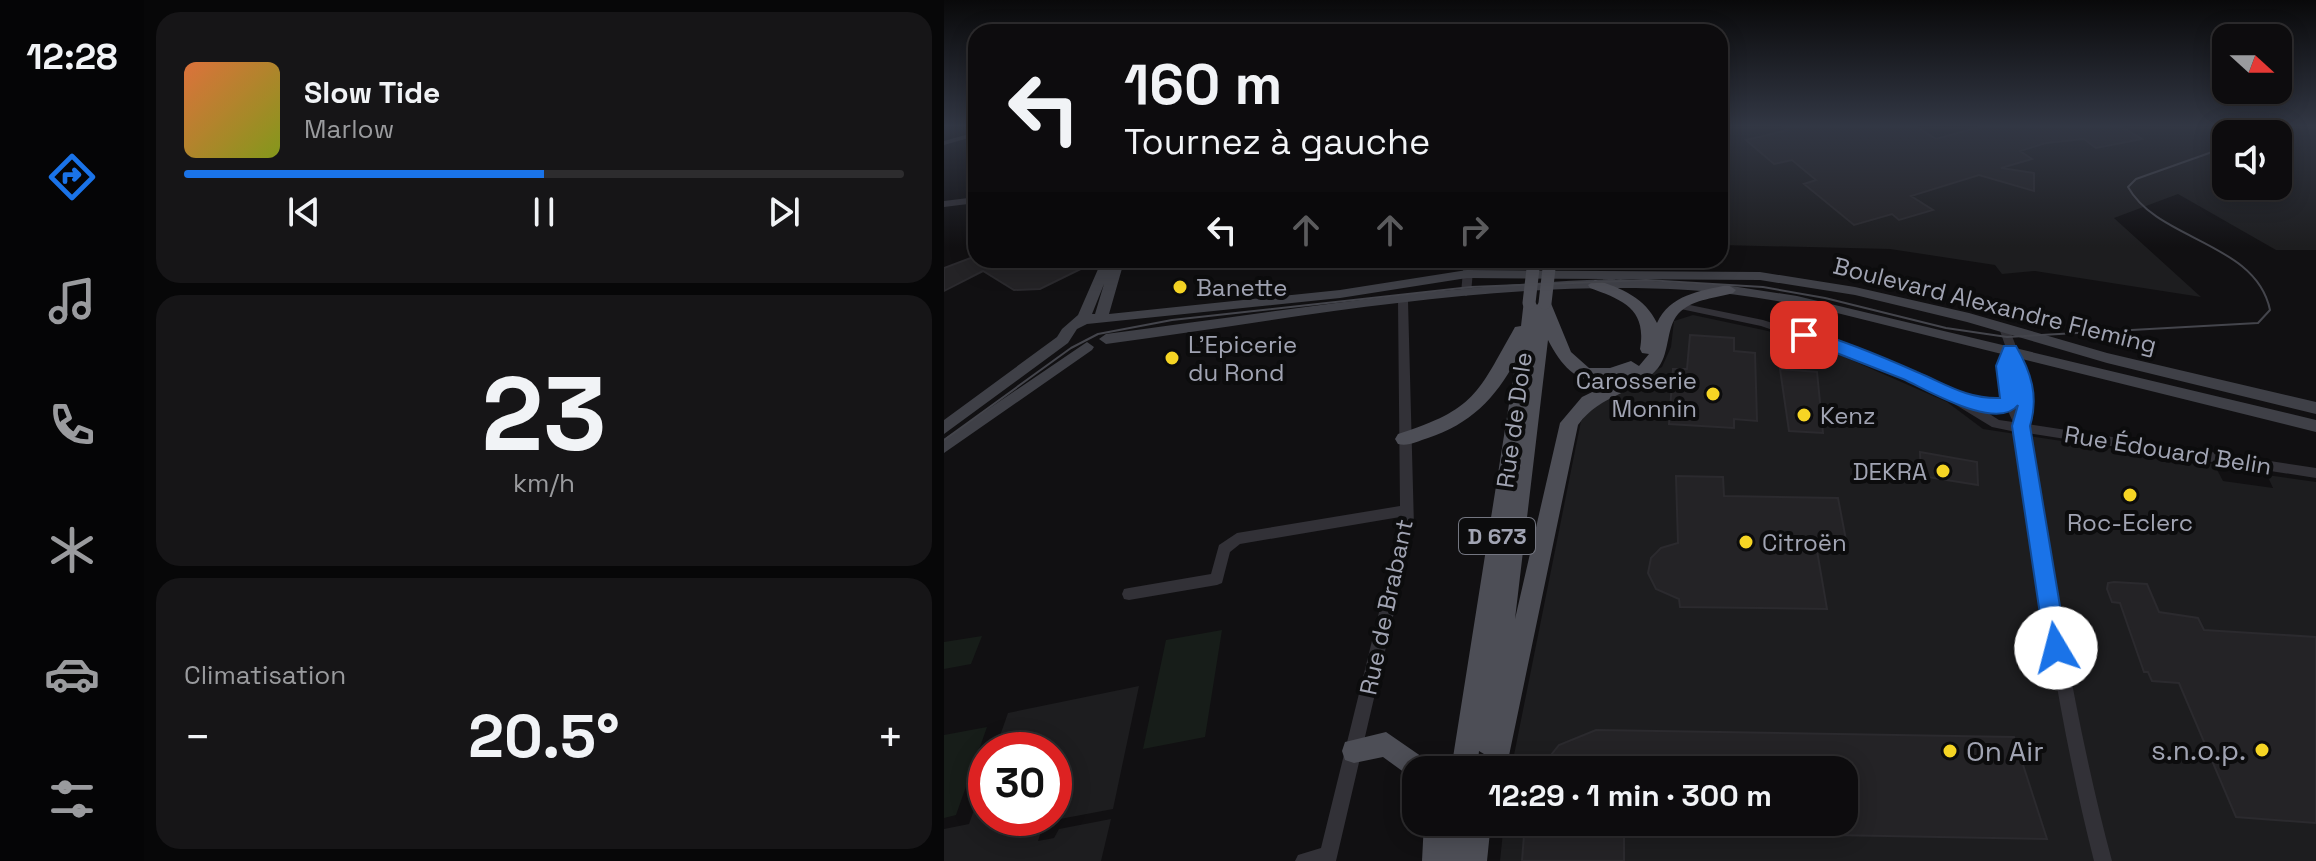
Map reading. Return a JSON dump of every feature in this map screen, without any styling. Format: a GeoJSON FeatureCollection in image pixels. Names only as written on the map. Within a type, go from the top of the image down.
{"type":"FeatureCollection","features":[{"type":"Feature","properties":{"kind":"main road","name":"Rue de Dole"},"geometry":{"type":"LineString","coordinates":[[1487,756],[1537,306],[1535,268]]}},
{"type":"Feature","properties":{"kind":"main road","name":"Rue de Dole"},"geometry":{"type":"LineString","coordinates":[[1466,756],[1537,306],[1548,268]]}},
{"type":"Feature","properties":{"kind":"main road"},"geometry":{"type":"LineString","coordinates":[[1537,306],[1565,360],[1574,367],[1594,373],[1621,371],[1643,358],[1648,349],[1649,321],[1629,298],[1599,279]]}},
{"type":"Feature","properties":{"kind":"main road"},"geometry":{"type":"LineString","coordinates":[[1496,756],[1569,423],[1596,393],[1633,378],[1651,365],[1661,349],[1666,320],[1680,306],[1702,295],[1728,290]]}},
{"type":"Feature","properties":{"kind":"main road"},"geometry":{"type":"LineString","coordinates":[[1404,439],[1449,425],[1487,395],[1537,306]]}},
{"type":"Feature","properties":{"kind":"main road"},"geometry":{"type":"LineString","coordinates":[[1354,751],[1386,744],[1402,757]]}},
{"type":"Feature","properties":{"kind":"main road"},"geometry":{"type":"LineString","coordinates":[[1436,861],[1437,836]]}},
{"type":"Feature","properties":{"kind":"main road"},"geometry":{"type":"LineString","coordinates":[[1460,836],[1466,860]]}},
{"type":"Feature","properties":{"kind":"main road"},"geometry":{"type":"LineString","coordinates":[[1466,860],[1475,836]]}},
{"type":"Feature","properties":{"kind":"street"},"geometry":{"type":"LineString","coordinates":[[944,204],[968,201]]}},
{"type":"Feature","properties":{"kind":"street"},"geometry":{"type":"LineString","coordinates":[[944,428],[1063,340],[1084,317],[1105,268]]}},
{"type":"Feature","properties":{"kind":"street"},"geometry":{"type":"LineString","coordinates":[[1106,339],[1115,327],[1106,318],[1117,268]]}},
{"type":"Feature","properties":{"kind":"street","name":"Boulevard Alexandre Fleming"},"geometry":{"type":"LineString","coordinates":[[1073,326],[1106,318],[1340,294],[1463,268]]}},
{"type":"Feature","properties":{"kind":"street"},"geometry":{"type":"LineString","coordinates":[[1466,293],[1468,268]]}},
{"type":"Feature","properties":{"kind":"street","name":"Boulevard Alexandre Fleming"},"geometry":{"type":"LineString","coordinates":[[1479,268],[1728,290],[1846,310],[2316,426]]}},
{"type":"Feature","properties":{"kind":"street"},"geometry":{"type":"LineString","coordinates":[[1599,279],[1616,268]]}},
{"type":"Feature","properties":{"kind":"street"},"geometry":{"type":"LineString","coordinates":[[1723,268],[1760,276]]}},
{"type":"Feature","properties":{"kind":"street","name":"Boulevard Alexandre Fleming"},"geometry":{"type":"LineString","coordinates":[[944,447],[1087,347],[1106,339],[1274,318],[1329,307],[1599,279],[1760,276],[1855,291],[2004,328],[2107,358],[2316,408]]}},
{"type":"Feature","properties":{"kind":"street","name":"Rue de Brabant"},"geometry":{"type":"LineString","coordinates":[[1327,859],[1404,547],[1407,510],[1403,301]]}},
{"type":"Feature","properties":{"kind":"street","name":"Rue Édouard Belin"},"geometry":{"type":"LineString","coordinates":[[1680,306],[1804,335],[1913,377],[1956,399],[1985,420],[2008,427],[2021,426],[2316,473]]}},
{"type":"Feature","properties":{"kind":"street"},"geometry":{"type":"LineString","coordinates":[[2004,328],[2010,350],[2021,369],[2027,406],[2021,426]]}},
{"type":"Feature","properties":{"kind":"street"},"geometry":{"type":"LineString","coordinates":[[1063,340],[1071,348],[1087,347]]}},
{"type":"Feature","properties":{"kind":"street"},"geometry":{"type":"LineString","coordinates":[[2010,350],[2004,366],[2010,405],[2021,426],[2064,702],[2077,768],[2103,861]]}},
{"type":"Feature","properties":{"kind":"street","name":"Rue Édouard Belin"},"geometry":{"type":"LineString","coordinates":[[1956,399],[1983,405],[2010,405]]}},
{"type":"Feature","properties":{"kind":"street"},"geometry":{"type":"LineString","coordinates":[[1129,594],[1217,579],[1224,549],[1237,539],[1407,510]]}},
{"type":"Feature","properties":{"kind":"street"},"geometry":{"type":"LineString","coordinates":[[1304,861],[1327,859]]}},
{"type":"Feature","properties":{"kind":"shaded area"},"geometry":{"type":"Polygon","coordinates":[[[1728,167],[2212,167],[2212,200],[2292,200],[2292,167],[2316,167],[2316,250],[2276,250],[2178,194],[2114,218],[2201,297],[2035,271],[2002,274],[1995,265],[1890,249],[1728,245],[1728,167]]]}},
{"type":"Feature","properties":{"kind":"shaded area"},"geometry":{"type":"Polygon","coordinates":[[[1693,315],[1768,331],[1826,349],[1947,402],[1983,429],[2214,464],[2223,481],[2273,488],[2267,475],[2316,482],[2316,861],[1500,861],[1503,836],[1858,836],[1858,756],[1514,756],[1581,421],[1598,398],[1662,367],[1671,347],[1674,321],[1693,315]]]}},
{"type":"Feature","properties":{"kind":"shaded area"},"geometry":{"type":"Polygon","coordinates":[[[1222,630],[1205,737],[1143,749],[1166,640],[1222,630]]]}},
{"type":"Feature","properties":{"kind":"shaded area"},"geometry":{"type":"Polygon","coordinates":[[[982,636],[971,664],[944,669],[944,642],[982,636]]]}},
{"type":"Feature","properties":{"kind":"shaded area"},"geometry":{"type":"Polygon","coordinates":[[[1139,686],[1113,809],[1072,817],[1072,732],[1001,732],[1008,713],[1139,686]]]}},
{"type":"Feature","properties":{"kind":"shaded area"},"geometry":{"type":"Polygon","coordinates":[[[987,727],[985,732],[968,732],[968,781],[956,815],[944,818],[944,735],[987,727]]]}},
{"type":"Feature","properties":{"kind":"shaded area"},"geometry":{"type":"Polygon","coordinates":[[[1111,819],[1101,861],[944,861],[944,829],[968,824],[968,836],[1040,836],[1038,841],[1055,836],[1072,836],[1072,826],[1111,819]]]}},
{"type":"Feature","properties":{"kind":"building"},"geometry":{"type":"Polygon","coordinates":[[[1801,167],[2004,167],[2001,168],[2034,173],[2034,191],[1979,175],[1911,196],[1933,210],[1899,220],[1892,214],[1854,225],[1804,184],[1816,180],[1801,167]]]}},
{"type":"Feature","properties":{"kind":"building"},"geometry":{"type":"Polygon","coordinates":[[[968,259],[968,268],[1083,268],[1040,289],[1014,290],[983,271],[944,291],[944,268],[968,259]]]}},
{"type":"Feature","properties":{"kind":"building","name":"Carosserie Monnin"},"geometry":{"type":"Polygon","coordinates":[[[1690,335],[1734,338],[1734,351],[1755,353],[1757,421],[1734,419],[1734,428],[1669,424],[1673,369],[1687,369],[1690,335]]]}},
{"type":"Feature","properties":{"kind":"building","name":"Kenz"},"geometry":{"type":"Polygon","coordinates":[[[1780,369],[1817,372],[1823,433],[1789,431],[1780,369]]]}},
{"type":"Feature","properties":{"kind":"building","name":"DEKRA"},"geometry":{"type":"Polygon","coordinates":[[[1920,452],[1977,462],[1978,485],[1921,476],[1920,452]]]}},
{"type":"Feature","properties":{"kind":"building","name":"Citroën"},"geometry":{"type":"Polygon","coordinates":[[[1676,476],[1723,477],[1724,496],[1838,498],[1846,540],[1815,539],[1827,609],[1680,607],[1679,599],[1656,589],[1648,573],[1651,558],[1661,548],[1678,543],[1676,476]]]}},
{"type":"Feature","properties":{"kind":"building","name":"s.n.o.p."},"geometry":{"type":"Polygon","coordinates":[[[2108,583],[2147,584],[2159,612],[2198,618],[2204,630],[2316,637],[2316,823],[2236,817],[2179,683],[2152,681],[2148,672],[2144,672],[2120,603],[2112,602],[2107,589],[2108,583]]]}},
{"type":"Feature","properties":{"kind":"building"},"geometry":{"type":"Polygon","coordinates":[[[1596,730],[2014,737],[2047,839],[1858,835],[1858,756],[1550,756],[1559,745],[1596,730]]]}},
{"type":"Feature","properties":{"kind":"building"},"geometry":{"type":"Polygon","coordinates":[[[1524,836],[1624,836],[1624,861],[1522,861],[1524,836]]]}},
{"type":"Feature","properties":{"kind":"tram line"},"geometry":{"type":"LineString","coordinates":[[944,440],[1071,348],[1098,334],[1172,320],[1471,287],[1646,280],[1763,287],[1825,298],[1946,328],[2007,337],[2258,323],[2270,310],[2261,287],[2246,270],[2227,255],[2161,219],[2142,205],[2128,187],[2136,179],[2169,167]]}},
{"type":"Feature","properties":{"kind":"place","name":"Banette"},"geometry":{"type":"Point","coordinates":[1180,287]}},
{"type":"Feature","properties":{"kind":"place","name":"L'Epicerie du Rond"},"geometry":{"type":"Point","coordinates":[1172,358]}},
{"type":"Feature","properties":{"kind":"place","name":"Carosserie Monnin"},"geometry":{"type":"Point","coordinates":[1713,394]}},
{"type":"Feature","properties":{"kind":"place","name":"Kenz"},"geometry":{"type":"Point","coordinates":[1804,415]}},
{"type":"Feature","properties":{"kind":"place","name":"DEKRA"},"geometry":{"type":"Point","coordinates":[1943,471]}},
{"type":"Feature","properties":{"kind":"place","name":"Roc-Eclerc"},"geometry":{"type":"Point","coordinates":[2130,495]}},
{"type":"Feature","properties":{"kind":"place","name":"Citroën"},"geometry":{"type":"Point","coordinates":[1746,542]}},
{"type":"Feature","properties":{"kind":"place","name":"s.n.o.p."},"geometry":{"type":"Point","coordinates":[2262,750]}},
{"type":"Feature","properties":{"kind":"place","name":"On Air"},"geometry":{"type":"Point","coordinates":[1950,751]}},
{"type":"Feature","properties":{"kind":"route"},"geometry":{"type":"LineString","coordinates":[[1804,335],[1913,377],[1956,399],[1983,405],[2010,405],[2004,366],[2010,350],[2021,369],[2027,406],[2021,426],[2056,648]]}}]}
